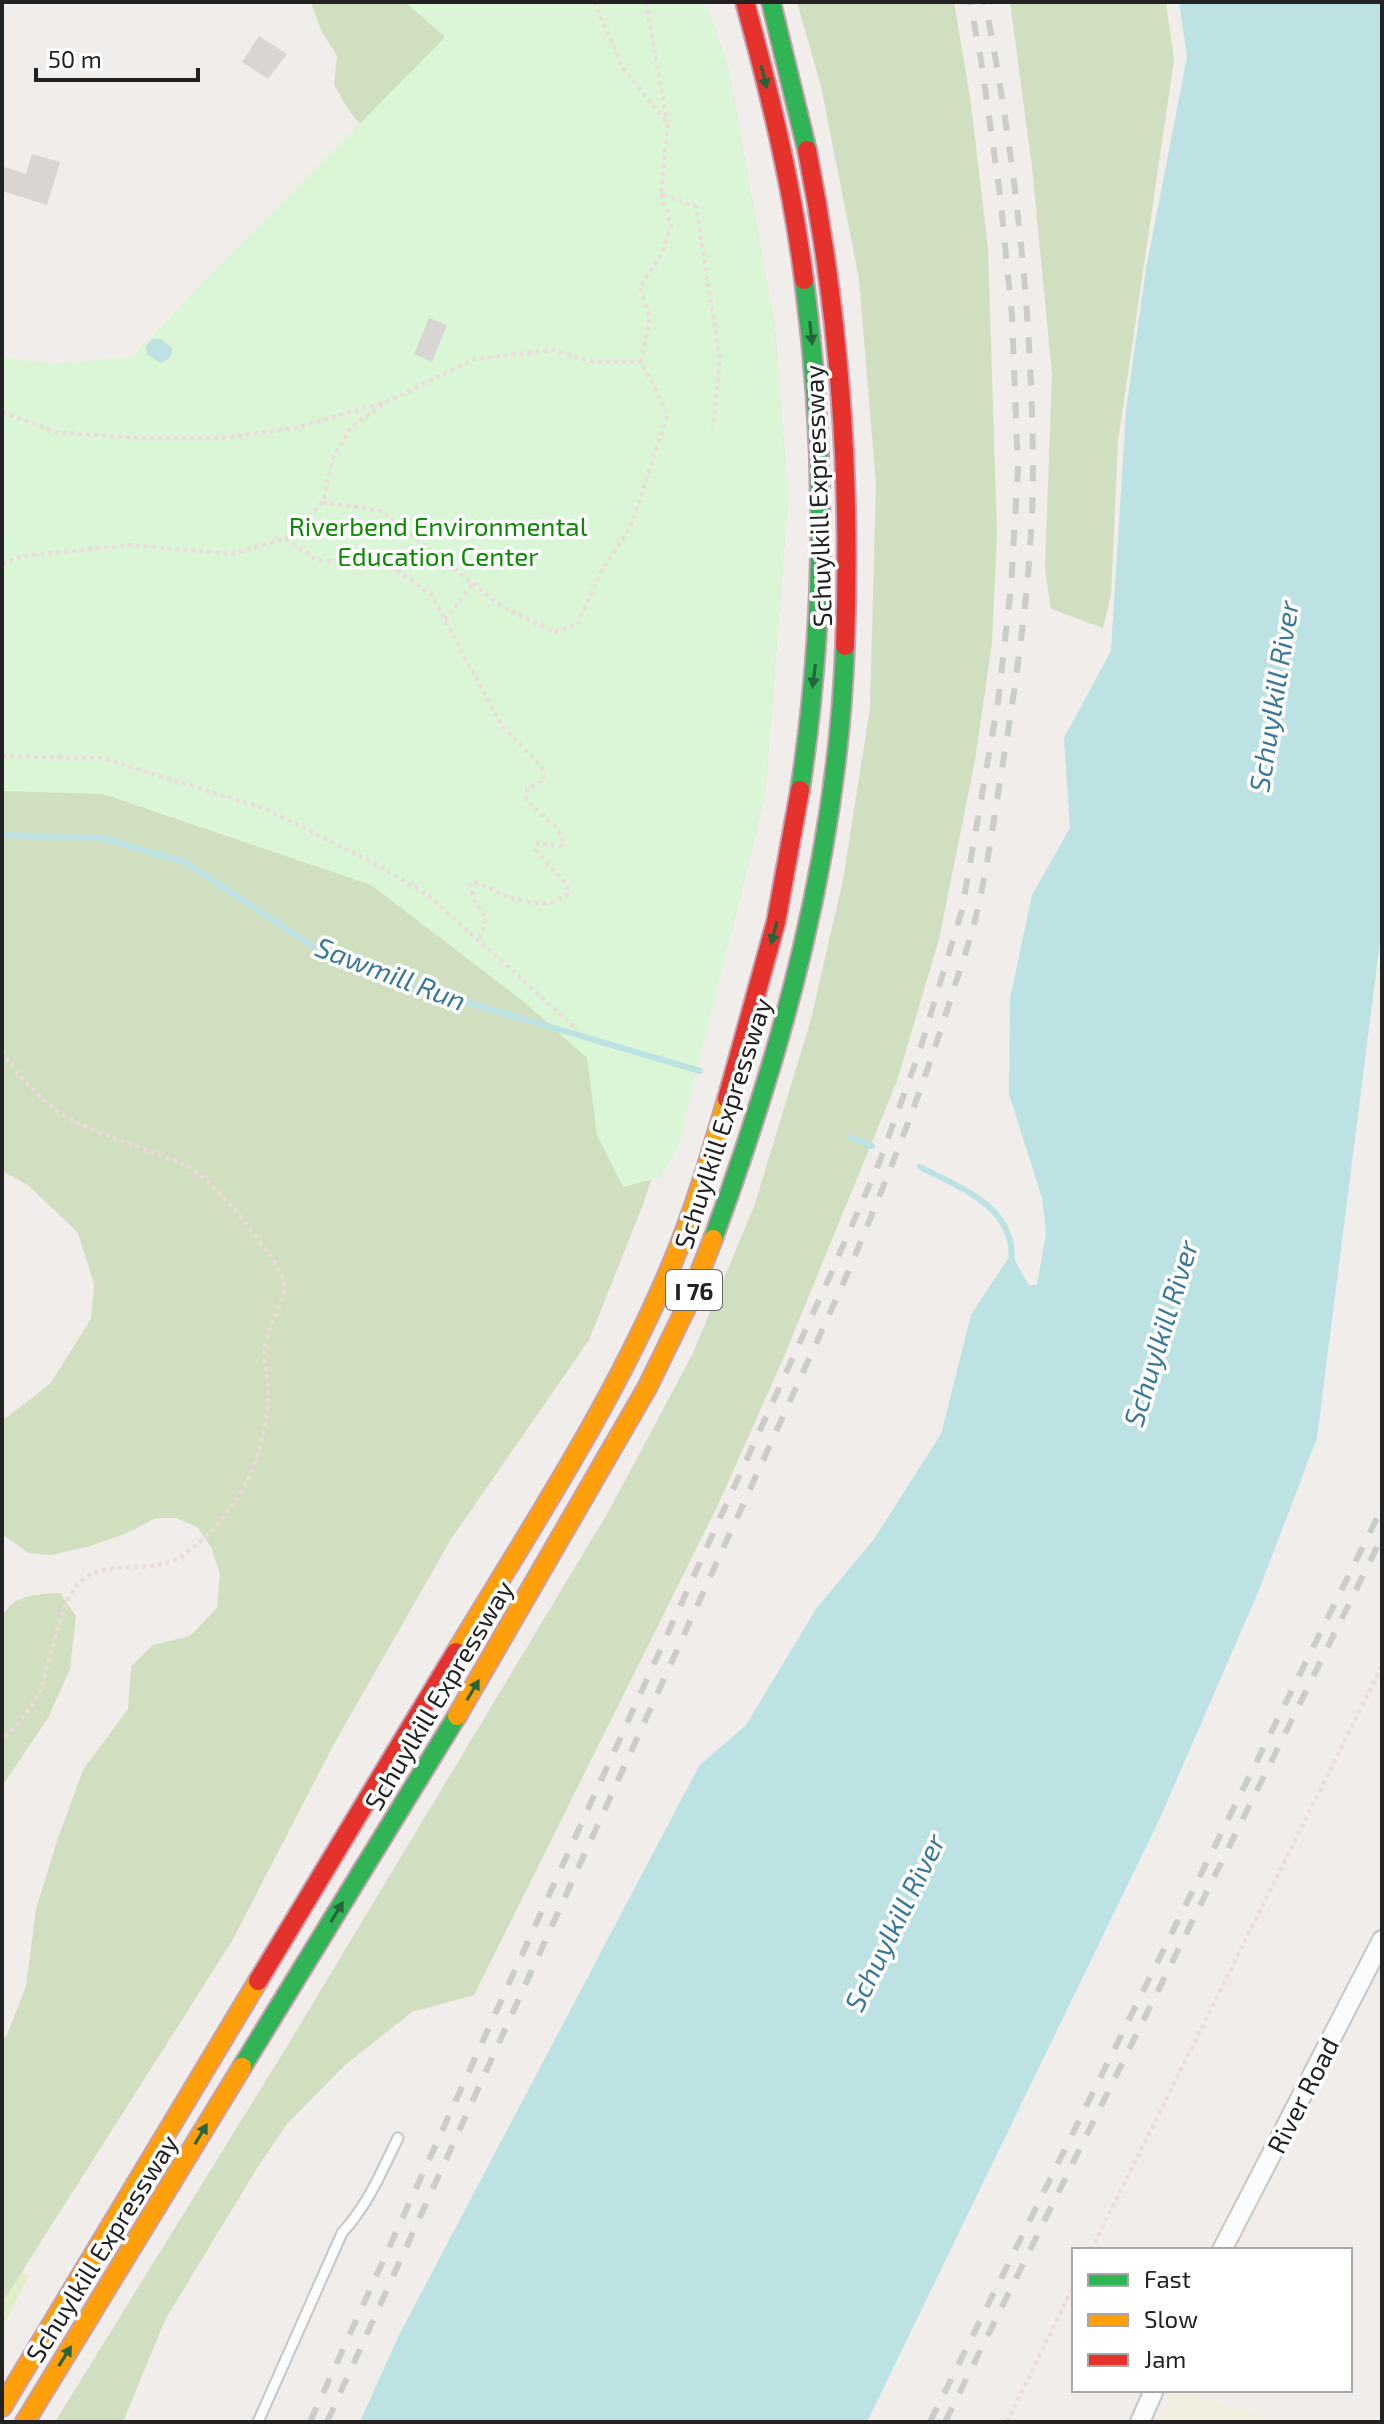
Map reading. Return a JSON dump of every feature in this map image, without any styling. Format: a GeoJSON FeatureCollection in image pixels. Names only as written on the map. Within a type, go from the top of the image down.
{"type":"FeatureCollection","features":[{"type":"Feature","properties":{"kind":"highway","name":"Schuylkill Expressway"},"geometry":{"type":"LineString","coordinates":[[2,2407],[556,1486],[626,1364],[676,1253],[699,1192],[757,1002],[781,901],[797,816],[819,617],[822,514],[817,399],[805,279],[772,107],[745,2]]}},
{"type":"Feature","properties":{"kind":"highway","name":"Schuylkill Expressway"},"geometry":{"type":"LineString","coordinates":[[25,2422],[482,1675],[646,1394],[710,1252],[742,1155],[784,1017],[815,897],[835,770],[847,650],[848,471],[841,367],[827,254],[812,168],[789,64],[771,2]]}},
{"type":"Feature","properties":{"kind":"street","name":"River Road"},"geometry":{"type":"LineString","coordinates":[[1223,2248],[1382,1940]]}},
{"type":"Feature","properties":{"kind":"street"},"geometry":{"type":"LineString","coordinates":[[1140,2422],[1153,2392]]}},
{"type":"Feature","properties":{"kind":"lane"},"geometry":{"type":"LineString","coordinates":[[258,2422],[342,2233],[359,2214],[398,2138]]}},
{"type":"Feature","properties":{"kind":"path"},"geometry":{"type":"LineString","coordinates":[[594,2],[624,69],[668,124]]}},
{"type":"Feature","properties":{"kind":"path"},"geometry":{"type":"LineString","coordinates":[[323,502],[381,511],[503,607],[554,632],[577,625],[601,572],[631,526],[668,414],[641,362],[650,318],[640,287],[661,255],[671,225],[661,193],[668,124],[646,2]]}},
{"type":"Feature","properties":{"kind":"path"},"geometry":{"type":"LineString","coordinates":[[661,193],[696,207],[720,359],[713,428]]}},
{"type":"Feature","properties":{"kind":"path"},"geometry":{"type":"LineString","coordinates":[[2,564],[21,556],[130,545],[232,554],[286,538],[323,502],[333,458],[351,427],[386,402],[475,359],[553,350],[594,362],[641,362]]}},
{"type":"Feature","properties":{"kind":"path"},"geometry":{"type":"LineString","coordinates":[[2,412],[56,432],[138,438],[223,438],[295,428],[386,402]]}},
{"type":"Feature","properties":{"kind":"path"},"geometry":{"type":"LineString","coordinates":[[286,538],[317,560],[392,566],[431,594],[502,726],[541,766],[544,780],[527,789],[526,800],[556,827],[564,842],[561,846],[538,843],[536,850],[566,884],[569,892],[564,899],[549,904],[508,897],[472,882],[470,886],[475,901],[486,918],[479,942]]}},
{"type":"Feature","properties":{"kind":"path"},"geometry":{"type":"LineString","coordinates":[[445,620],[473,583]]}},
{"type":"Feature","properties":{"kind":"path"},"geometry":{"type":"LineString","coordinates":[[2,756],[102,758],[266,809],[377,865],[429,896],[578,1030]]}},
{"type":"Feature","properties":{"kind":"path"},"geometry":{"type":"LineString","coordinates":[[2,1051],[32,1088],[68,1118],[197,1171],[227,1201],[257,1239],[284,1282],[282,1298],[269,1325],[264,1349],[268,1387],[265,1434],[253,1472],[239,1495],[209,1532],[183,1556],[151,1568],[105,1569],[81,1581],[58,1627],[37,1695],[22,1719],[2,1740]]}},
{"type":"Feature","properties":{"kind":"path"},"geometry":{"type":"LineString","coordinates":[[1092,2248],[1382,1666]]}},
{"type":"Feature","properties":{"kind":"path"},"geometry":{"type":"LineString","coordinates":[[1007,2422],[1072,2289]]}},
{"type":"Feature","properties":{"kind":"shaded area"},"geometry":{"type":"Polygon","coordinates":[[[1170,2392],[1180,2392],[1282,2422],[1161,2422],[1170,2392]]]}},
{"type":"Feature","properties":{"kind":"green space"},"geometry":{"type":"Polygon","coordinates":[[[311,2],[705,2],[728,67],[775,329],[788,499],[765,794],[731,933],[644,1202],[589,1340],[451,1539],[335,1742],[232,1941],[2,2303],[2,2040],[7,2035],[26,1986],[36,1909],[83,1770],[128,1709],[131,1667],[153,1645],[190,1636],[217,1608],[220,1574],[211,1547],[197,1527],[176,1518],[156,1518],[127,1533],[51,1555],[29,1553],[2,1534],[2,1421],[50,1384],[91,1319],[94,1284],[78,1233],[28,1185],[2,1171],[2,645],[386,142],[356,120],[343,101],[334,84],[337,56],[321,30],[311,2]]]}},
{"type":"Feature","properties":{"kind":"green space","name":"Riverbend Environmental Education Center"},"geometry":{"type":"Polygon","coordinates":[[[405,2],[705,2],[728,67],[775,329],[788,499],[765,794],[679,1144],[661,1177],[623,1187],[597,1135],[587,1058],[524,1002],[371,885],[103,794],[2,791],[2,357],[52,364],[131,357],[445,37],[405,2]]]}},
{"type":"Feature","properties":{"kind":"green space"},"geometry":{"type":"Polygon","coordinates":[[[797,2],[954,2],[970,97],[988,248],[997,534],[992,643],[975,760],[939,939],[897,1081],[783,1359],[717,1507],[474,1995],[412,2012],[345,2065],[287,2124],[165,2320],[123,2422],[55,2422],[286,2048],[610,1509],[693,1353],[755,1204],[811,1019],[843,880],[870,708],[876,484],[859,279],[821,86],[797,2]]]}},
{"type":"Feature","properties":{"kind":"green space"},"geometry":{"type":"Polygon","coordinates":[[[1010,2],[1166,2],[1174,60],[1118,441],[1111,595],[1103,628],[1051,609],[1045,569],[1052,374],[1032,167],[1010,2]]]}},
{"type":"Feature","properties":{"kind":"green space"},"geometry":{"type":"Polygon","coordinates":[[[60,1593],[76,1616],[70,1669],[48,1718],[2,1786],[2,1618],[6,1610],[19,1600],[60,1593]]]}},
{"type":"Feature","properties":{"kind":"green space"},"geometry":{"type":"Polygon","coordinates":[[[2,2260],[29,2276],[2,2327],[2,2260]]]}},
{"type":"Feature","properties":{"kind":"water","name":"Schuylkill River"},"geometry":{"type":"Polygon","coordinates":[[[1179,2],[1382,2],[1382,926],[1317,1438],[1259,1590],[1160,1818],[867,2422],[360,2422],[398,2337],[699,1766],[746,1725],[816,1609],[874,1539],[941,1434],[971,1315],[1011,1254],[1029,1285],[1037,1285],[1046,1233],[1042,1198],[1009,1094],[1010,998],[1032,895],[1070,828],[1064,738],[1111,651],[1126,410],[1146,269],[1187,57],[1179,2]]]}},
{"type":"Feature","properties":{"kind":"water"},"geometry":{"type":"Polygon","coordinates":[[[152,339],[161,339],[172,348],[168,359],[160,363],[147,354],[146,346],[152,339]]]}},
{"type":"Feature","properties":{"kind":"building"},"geometry":{"type":"Polygon","coordinates":[[[259,36],[287,54],[268,79],[242,62],[259,36]]]}},
{"type":"Feature","properties":{"kind":"building"},"geometry":{"type":"Polygon","coordinates":[[[32,154],[60,162],[47,205],[2,191],[2,166],[26,174],[32,154]]]}},
{"type":"Feature","properties":{"kind":"building"},"geometry":{"type":"Polygon","coordinates":[[[429,318],[447,325],[432,362],[414,354],[429,318]]]}},
{"type":"Feature","properties":{"kind":"waterway","name":"Sawmill Run"},"geometry":{"type":"LineString","coordinates":[[2,835],[102,838],[185,862],[322,952],[469,1003],[700,1071]]}},
{"type":"Feature","properties":{"kind":"waterway","name":"Sawmill Run"},"geometry":{"type":"LineString","coordinates":[[850,1137],[872,1146]]}},
{"type":"Feature","properties":{"kind":"waterway","name":"Sawmill Run"},"geometry":{"type":"LineString","coordinates":[[920,1167],[974,1195],[997,1215],[1010,1241],[1012,1260]]}},
{"type":"Feature","properties":{"kind":"railway"},"geometry":{"type":"LineString","coordinates":[[310,2422],[879,1163],[919,1053],[962,910],[998,702],[1011,587],[1018,469],[1012,316],[1000,195],[970,2]]}},
{"type":"Feature","properties":{"kind":"railway"},"geometry":{"type":"LineString","coordinates":[[327,2422],[843,1284],[916,1101],[975,922],[991,841],[1019,657],[1030,543],[1033,468],[1029,351],[1020,234],[1005,117],[985,2]]}},
{"type":"Feature","properties":{"kind":"railway"},"geometry":{"type":"LineString","coordinates":[[930,2422],[1382,1508]]}},
{"type":"Feature","properties":{"kind":"railway"},"geometry":{"type":"LineString","coordinates":[[945,2422],[1382,1537]]}},
{"type":"Feature","properties":{"kind":"traffic: fast"},"geometry":{"type":"LineString","coordinates":[[771,2],[807,150]]}},
{"type":"Feature","properties":{"kind":"traffic: fast"},"geometry":{"type":"LineString","coordinates":[[800,790],[815,663],[820,535],[816,407],[804,280]]}},
{"type":"Feature","properties":{"kind":"traffic: fast"},"geometry":{"type":"LineString","coordinates":[[713,1239],[762,1095],[803,948],[831,798],[845,646]]}},
{"type":"Feature","properties":{"kind":"traffic: fast"},"geometry":{"type":"LineString","coordinates":[[242,2067],[457,1716]]}},
{"type":"Feature","properties":{"kind":"traffic: slow"},"geometry":{"type":"LineString","coordinates":[[456,1652],[569,1465],[647,1321],[686,1229],[727,1099]]}},
{"type":"Feature","properties":{"kind":"traffic: slow"},"geometry":{"type":"LineString","coordinates":[[457,1716],[647,1388],[686,1308],[713,1239]]}},
{"type":"Feature","properties":{"kind":"traffic: slow"},"geometry":{"type":"LineString","coordinates":[[2,2407],[258,1981]]}},
{"type":"Feature","properties":{"kind":"traffic: slow"},"geometry":{"type":"LineString","coordinates":[[25,2422],[242,2067]]}},
{"type":"Feature","properties":{"kind":"traffic: jam"},"geometry":{"type":"LineString","coordinates":[[745,2],[779,140],[804,280]]}},
{"type":"Feature","properties":{"kind":"traffic: jam"},"geometry":{"type":"LineString","coordinates":[[807,150],[828,274],[841,397],[846,520],[845,646]]}},
{"type":"Feature","properties":{"kind":"traffic: jam"},"geometry":{"type":"LineString","coordinates":[[727,1099],[776,922],[800,790]]}},
{"type":"Feature","properties":{"kind":"traffic: jam"},"geometry":{"type":"LineString","coordinates":[[258,1981],[456,1652]]}}]}
